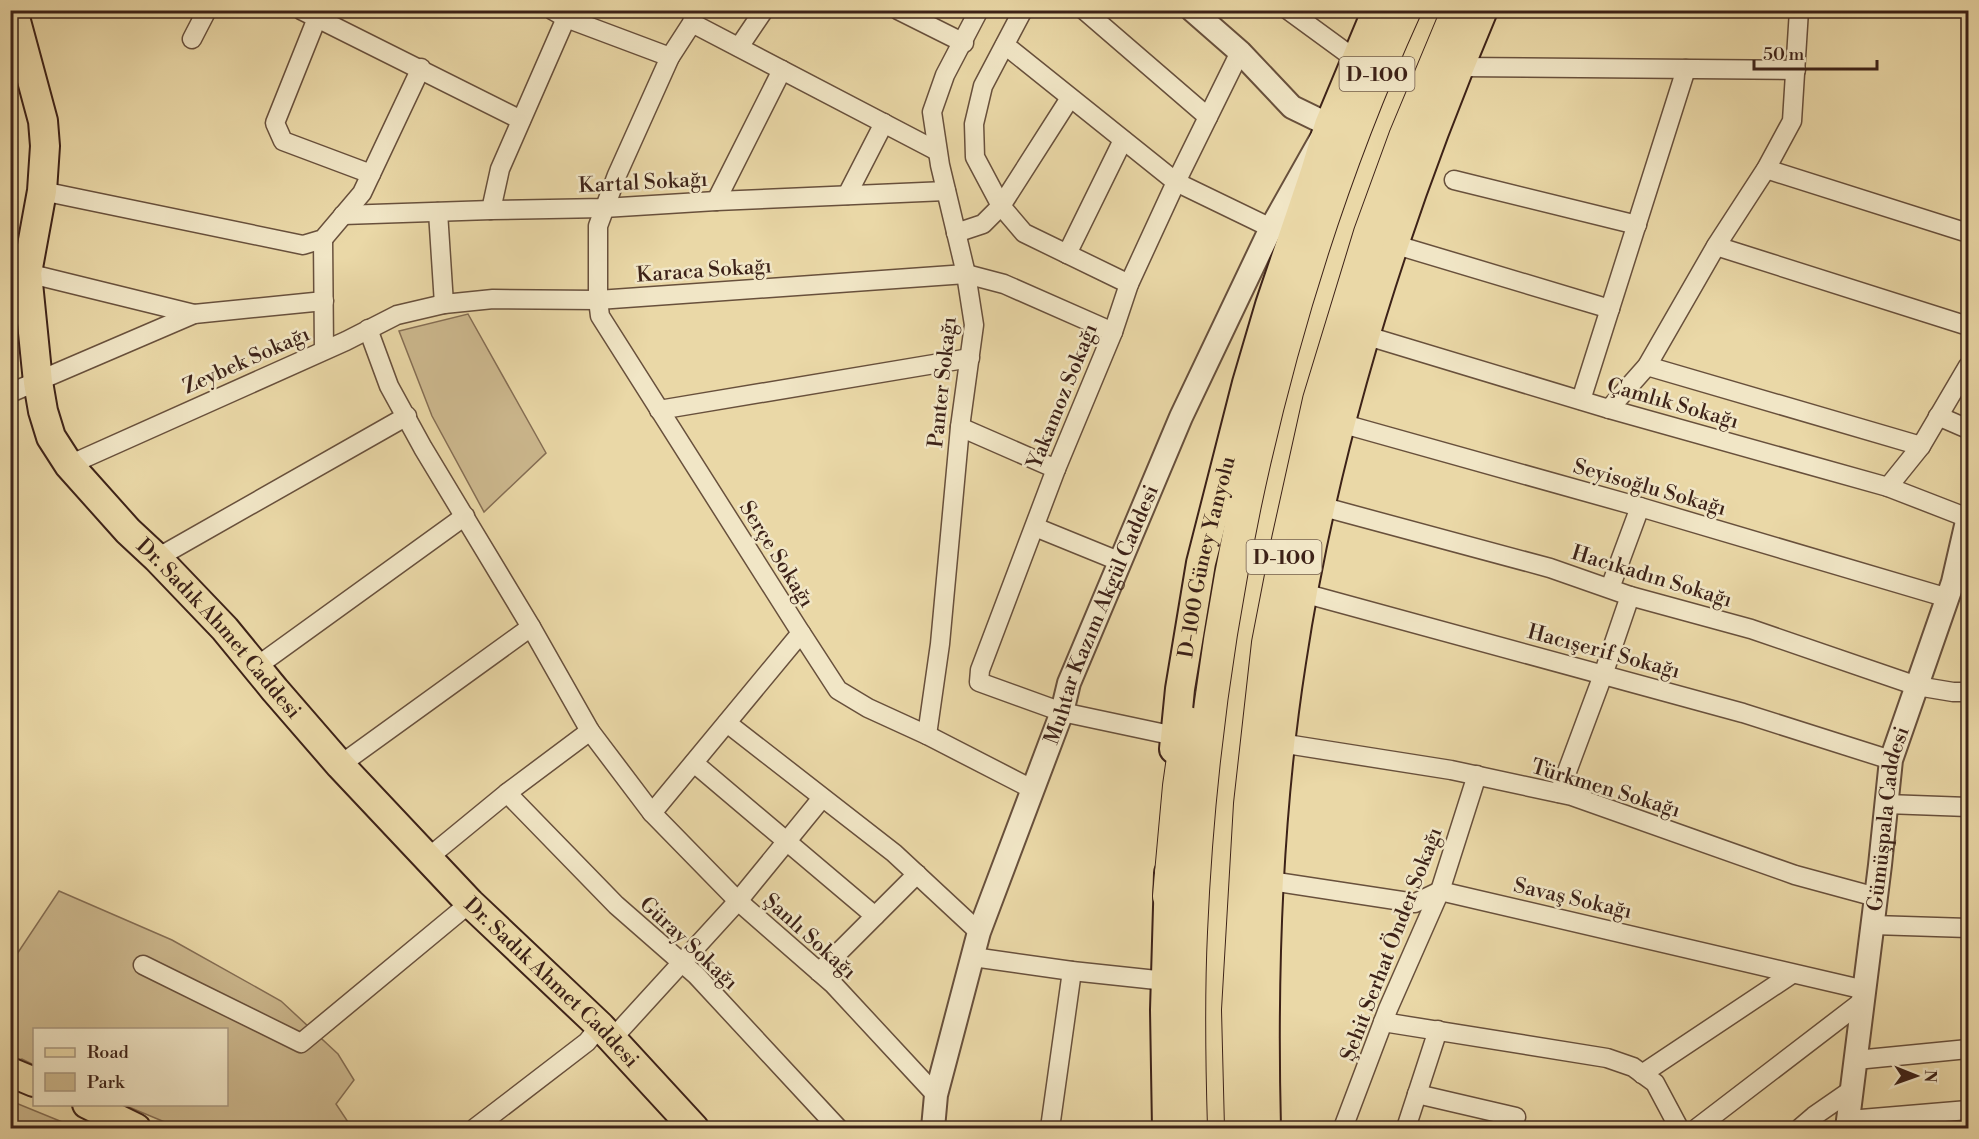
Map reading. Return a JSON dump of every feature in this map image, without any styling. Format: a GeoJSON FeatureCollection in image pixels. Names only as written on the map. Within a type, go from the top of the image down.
{"type":"FeatureCollection","features":[{"type":"Feature","properties":{"kind":"highway","name":"D-100"},"geometry":{"type":"LineString","coordinates":[[1191,1128],[1191,935],[1195,861],[1210,707],[1251,479],[1296,306],[1326,210],[1352,139],[1405,10]]}},
{"type":"Feature","properties":{"kind":"highway","name":"D-100"},"geometry":{"type":"LineString","coordinates":[[1241,1128],[1239,999],[1250,804],[1268,643],[1319,400],[1370,232],[1405,137],[1458,10]]}},
{"type":"Feature","properties":{"kind":"highway"},"geometry":{"type":"LineString","coordinates":[[1169,896],[1179,786],[1204,610],[1255,402],[1272,352],[1296,306]]}},
{"type":"Feature","properties":{"kind":"main road","name":"Dr. Sadık Ahmet Caddesi"},"geometry":{"type":"LineString","coordinates":[[13,10],[43,121],[45,146],[42,191],[27,273],[38,382],[43,411],[51,437],[69,465],[128,531],[225,629],[340,765],[470,903],[606,1032],[694,1128]]}},
{"type":"Feature","properties":{"kind":"main road","name":"D-100 Güney Yanyolu"},"geometry":{"type":"LineString","coordinates":[[1167,1128],[1165,1059],[1169,807],[1183,667],[1201,563],[1270,305],[1329,125],[1377,10]]}},
{"type":"Feature","properties":{"kind":"main road"},"geometry":{"type":"LineString","coordinates":[[1266,1128],[1264,993],[1270,881],[1280,743],[1290,663],[1303,593],[1320,506],[1364,335],[1393,244],[1459,67],[1483,10]]}},
{"type":"Feature","properties":{"kind":"main road"},"geometry":{"type":"LineString","coordinates":[[10,1072],[33,1082]]}},
{"type":"Feature","properties":{"kind":"main road"},"geometry":{"type":"LineString","coordinates":[[91,1106],[136,1128]]}},
{"type":"Feature","properties":{"kind":"street"},"geometry":{"type":"LineString","coordinates":[[192,39],[207,10]]}},
{"type":"Feature","properties":{"kind":"street"},"geometry":{"type":"LineString","coordinates":[[739,47],[764,10]]}},
{"type":"Feature","properties":{"kind":"street"},"geometry":{"type":"LineString","coordinates":[[898,10],[963,43]]}},
{"type":"Feature","properties":{"kind":"street","name":"Panter Sokağı"},"geometry":{"type":"LineString","coordinates":[[927,735],[940,644],[960,427],[974,325],[966,274],[937,151],[932,112],[945,75],[979,10]]}},
{"type":"Feature","properties":{"kind":"street"},"geometry":{"type":"LineString","coordinates":[[1023,10],[983,86],[974,124],[975,157],[1001,206],[1024,233],[1129,284]]}},
{"type":"Feature","properties":{"kind":"street"},"geometry":{"type":"LineString","coordinates":[[1084,10],[1208,117]]}},
{"type":"Feature","properties":{"kind":"street"},"geometry":{"type":"LineString","coordinates":[[1192,10],[1240,52],[1292,107],[1329,125]]}},
{"type":"Feature","properties":{"kind":"street"},"geometry":{"type":"LineString","coordinates":[[1288,10],[1355,59]]}},
{"type":"Feature","properties":{"kind":"street"},"geometry":{"type":"LineString","coordinates":[[1609,409],[1647,366],[1716,246],[1766,169],[1792,121],[1799,10]]}},
{"type":"Feature","properties":{"kind":"street"},"geometry":{"type":"LineString","coordinates":[[371,174],[283,141],[275,123],[309,14],[521,120]]}},
{"type":"Feature","properties":{"kind":"street"},"geometry":{"type":"LineString","coordinates":[[491,210],[500,169],[521,120],[559,14],[670,57]]}},
{"type":"Feature","properties":{"kind":"street"},"geometry":{"type":"LineString","coordinates":[[693,17],[739,47],[937,151]]}},
{"type":"Feature","properties":{"kind":"street","name":"Serçe Sokağı"},"geometry":{"type":"LineString","coordinates":[[652,813],[801,633],[600,316],[598,226],[617,175],[670,57],[693,17]]}},
{"type":"Feature","properties":{"kind":"street"},"geometry":{"type":"LineString","coordinates":[[1005,45],[1176,182],[1271,228]]}},
{"type":"Feature","properties":{"kind":"street","name":"Yakamoz Sokağı"},"geometry":{"type":"LineString","coordinates":[[1062,712],[979,682],[980,670],[1056,469],[1113,332],[1129,284],[1240,52]]}},
{"type":"Feature","properties":{"kind":"street"},"geometry":{"type":"LineString","coordinates":[[1459,67],[1796,70]]}},
{"type":"Feature","properties":{"kind":"street"},"geometry":{"type":"LineString","coordinates":[[42,191],[303,245],[323,239],[362,193],[421,68]]}},
{"type":"Feature","properties":{"kind":"street"},"geometry":{"type":"LineString","coordinates":[[1581,400],[1686,69]]}},
{"type":"Feature","properties":{"kind":"street"},"geometry":{"type":"LineString","coordinates":[[716,201],[782,70]]}},
{"type":"Feature","properties":{"kind":"street"},"geometry":{"type":"LineString","coordinates":[[956,233],[983,224],[1001,206],[1070,98]]}},
{"type":"Feature","properties":{"kind":"street"},"geometry":{"type":"LineString","coordinates":[[847,195],[884,123]]}},
{"type":"Feature","properties":{"kind":"street","name":"Muhtar Kazım Akgül Caddesi"},"geometry":{"type":"LineString","coordinates":[[933,1128],[936,1095],[979,932],[1062,712],[1069,683],[1181,417],[1271,228],[1329,125]]}},
{"type":"Feature","properties":{"kind":"street"},"geometry":{"type":"LineString","coordinates":[[1067,254],[1124,140]]}},
{"type":"Feature","properties":{"kind":"street"},"geometry":{"type":"LineString","coordinates":[[1766,169],[1968,233]]}},
{"type":"Feature","properties":{"kind":"street"},"geometry":{"type":"LineString","coordinates":[[1454,180],[1637,225]]}},
{"type":"Feature","properties":{"kind":"street","name":"Kartal Sokağı"},"geometry":{"type":"LineString","coordinates":[[343,215],[604,208],[946,191]]}},
{"type":"Feature","properties":{"kind":"street"},"geometry":{"type":"LineString","coordinates":[[438,212],[444,304]]}},
{"type":"Feature","properties":{"kind":"street"},"geometry":{"type":"LineString","coordinates":[[323,239],[324,350]]}},
{"type":"Feature","properties":{"kind":"street"},"geometry":{"type":"LineString","coordinates":[[1393,244],[1610,309]]}},
{"type":"Feature","properties":{"kind":"street"},"geometry":{"type":"LineString","coordinates":[[1716,246],[1968,326]]}},
{"type":"Feature","properties":{"kind":"street"},"geometry":{"type":"LineString","coordinates":[[27,273],[194,314]]}},
{"type":"Feature","properties":{"kind":"street","name":"Karaca Sokağı"},"geometry":{"type":"LineString","coordinates":[[444,304],[493,298],[598,300],[966,274],[1004,284],[1113,332]]}},
{"type":"Feature","properties":{"kind":"street"},"geometry":{"type":"LineString","coordinates":[[10,393],[194,314],[324,301]]}},
{"type":"Feature","properties":{"kind":"street","name":"Zeybek Sokağı"},"geometry":{"type":"LineString","coordinates":[[69,465],[397,315],[444,304]]}},
{"type":"Feature","properties":{"kind":"street","name":"Şanlı Sokağı"},"geometry":{"type":"LineString","coordinates":[[369,329],[389,386],[590,732],[652,813],[738,901],[833,984],[936,1095]]}},
{"type":"Feature","properties":{"kind":"street","name":"Çamlık Sokağı"},"geometry":{"type":"LineString","coordinates":[[1364,335],[1609,409],[1888,488],[1968,518]]}},
{"type":"Feature","properties":{"kind":"street"},"geometry":{"type":"LineString","coordinates":[[659,410],[970,358]]}},
{"type":"Feature","properties":{"kind":"street"},"geometry":{"type":"LineString","coordinates":[[1647,366],[1921,446]]}},
{"type":"Feature","properties":{"kind":"street"},"geometry":{"type":"LineString","coordinates":[[1888,488],[1921,446],[1968,366]]}},
{"type":"Feature","properties":{"kind":"street"},"geometry":{"type":"LineString","coordinates":[[157,558],[407,416]]}},
{"type":"Feature","properties":{"kind":"street"},"geometry":{"type":"LineString","coordinates":[[1938,416],[1968,429]]}},
{"type":"Feature","properties":{"kind":"street","name":"Seyisoğlu Sokağı"},"geometry":{"type":"LineString","coordinates":[[1340,423],[1640,507],[1956,587]]}},
{"type":"Feature","properties":{"kind":"street"},"geometry":{"type":"LineString","coordinates":[[960,427],[1056,469]]}},
{"type":"Feature","properties":{"kind":"street","name":"Hacıkadın Sokağı"},"geometry":{"type":"LineString","coordinates":[[1320,506],[1550,568],[1630,596],[1751,629],[1917,686],[1968,692]]}},
{"type":"Feature","properties":{"kind":"street"},"geometry":{"type":"LineString","coordinates":[[1610,588],[1640,507]]}},
{"type":"Feature","properties":{"kind":"street"},"geometry":{"type":"LineString","coordinates":[[256,667],[465,516]]}},
{"type":"Feature","properties":{"kind":"street","name":"Gümüşpala Caddesi"},"geometry":{"type":"LineString","coordinates":[[1848,1124],[1891,760],[1956,587],[1968,518]]}},
{"type":"Feature","properties":{"kind":"street"},"geometry":{"type":"LineString","coordinates":[[1035,527],[1121,562]]}},
{"type":"Feature","properties":{"kind":"street","name":"Hacışerif Sokağı"},"geometry":{"type":"LineString","coordinates":[[1303,593],[1743,713],[1891,760]]}},
{"type":"Feature","properties":{"kind":"street"},"geometry":{"type":"LineString","coordinates":[[1559,793],[1604,675],[1630,596]]}},
{"type":"Feature","properties":{"kind":"street"},"geometry":{"type":"LineString","coordinates":[[340,765],[531,627]]}},
{"type":"Feature","properties":{"kind":"street"},"geometry":{"type":"LineString","coordinates":[[801,633],[838,690],[868,708],[927,735],[1032,789]]}},
{"type":"Feature","properties":{"kind":"street"},"geometry":{"type":"LineString","coordinates":[[1062,712],[1175,736]]}},
{"type":"Feature","properties":{"kind":"street"},"geometry":{"type":"LineString","coordinates":[[727,723],[894,853],[979,932]]}},
{"type":"Feature","properties":{"kind":"street"},"geometry":{"type":"LineString","coordinates":[[429,857],[507,793],[590,732]]}},
{"type":"Feature","properties":{"kind":"street","name":"Türkmen Sokağı"},"geometry":{"type":"LineString","coordinates":[[1280,743],[1477,776],[1559,793],[1640,819],[1795,875],[1876,897]]}},
{"type":"Feature","properties":{"kind":"street"},"geometry":{"type":"LineString","coordinates":[[694,763],[875,916]]}},
{"type":"Feature","properties":{"kind":"street","name":"Şehit Serhat Önder Sokağı"},"geometry":{"type":"LineString","coordinates":[[1343,1128],[1383,1022],[1440,891],[1477,776]]}},
{"type":"Feature","properties":{"kind":"street","name":"Güray Sokağı"},"geometry":{"type":"LineString","coordinates":[[507,793],[616,905],[696,975],[838,1128]]}},
{"type":"Feature","properties":{"kind":"street"},"geometry":{"type":"LineString","coordinates":[[475,1128],[586,1042],[606,1032],[681,963],[738,901],[822,798]]}},
{"type":"Feature","properties":{"kind":"street"},"geometry":{"type":"LineString","coordinates":[[1886,804],[1968,807]]}},
{"type":"Feature","properties":{"kind":"street"},"geometry":{"type":"LineString","coordinates":[[819,972],[917,874]]}},
{"type":"Feature","properties":{"kind":"street"},"geometry":{"type":"LineString","coordinates":[[1270,881],[1416,903],[1440,891]]}},
{"type":"Feature","properties":{"kind":"street","name":"Savaş Sokağı"},"geometry":{"type":"LineString","coordinates":[[1440,891],[1792,974],[1864,995]]}},
{"type":"Feature","properties":{"kind":"street"},"geometry":{"type":"LineString","coordinates":[[143,965],[301,1043],[470,903]]}},
{"type":"Feature","properties":{"kind":"street"},"geometry":{"type":"LineString","coordinates":[[1873,925],[1968,928]]}},
{"type":"Feature","properties":{"kind":"street"},"geometry":{"type":"LineString","coordinates":[[973,957],[1166,981]]}},
{"type":"Feature","properties":{"kind":"street"},"geometry":{"type":"LineString","coordinates":[[1050,1128],[1072,971]]}},
{"type":"Feature","properties":{"kind":"street"},"geometry":{"type":"LineString","coordinates":[[1642,1074],[1792,974]]}},
{"type":"Feature","properties":{"kind":"street"},"geometry":{"type":"LineString","coordinates":[[1697,1128],[1864,995]]}},
{"type":"Feature","properties":{"kind":"street"},"geometry":{"type":"LineString","coordinates":[[1383,1022],[1607,1058],[1633,1067],[1655,1083],[1679,1128]]}},
{"type":"Feature","properties":{"kind":"street"},"geometry":{"type":"LineString","coordinates":[[1406,1128],[1438,1030]]}},
{"type":"Feature","properties":{"kind":"street"},"geometry":{"type":"LineString","coordinates":[[1856,1060],[1968,1049]]}},
{"type":"Feature","properties":{"kind":"street"},"geometry":{"type":"LineString","coordinates":[[1800,1128],[1853,1089]]}},
{"type":"Feature","properties":{"kind":"street"},"geometry":{"type":"LineString","coordinates":[[1417,1094],[1516,1117]]}},
{"type":"Feature","properties":{"kind":"street"},"geometry":{"type":"LineString","coordinates":[[1848,1124],[1968,1110]]}},
{"type":"Feature","properties":{"kind":"green space"},"geometry":{"type":"Polygon","coordinates":[[[468,314],[546,453],[484,512],[432,416],[399,331],[468,314]]]}},
{"type":"Feature","properties":{"kind":"green space"},"geometry":{"type":"Polygon","coordinates":[[[59,891],[172,940],[281,1001],[338,1054],[354,1080],[336,1104],[352,1128],[179,1128],[126,1106],[228,1106],[228,1028],[33,1028],[33,1064],[22,1059],[11,1061],[11,963],[59,891]]]}},
{"type":"Feature","properties":{"kind":"green space"},"geometry":{"type":"Polygon","coordinates":[[[11,1101],[77,1128],[11,1128],[11,1101]]]}}]}
